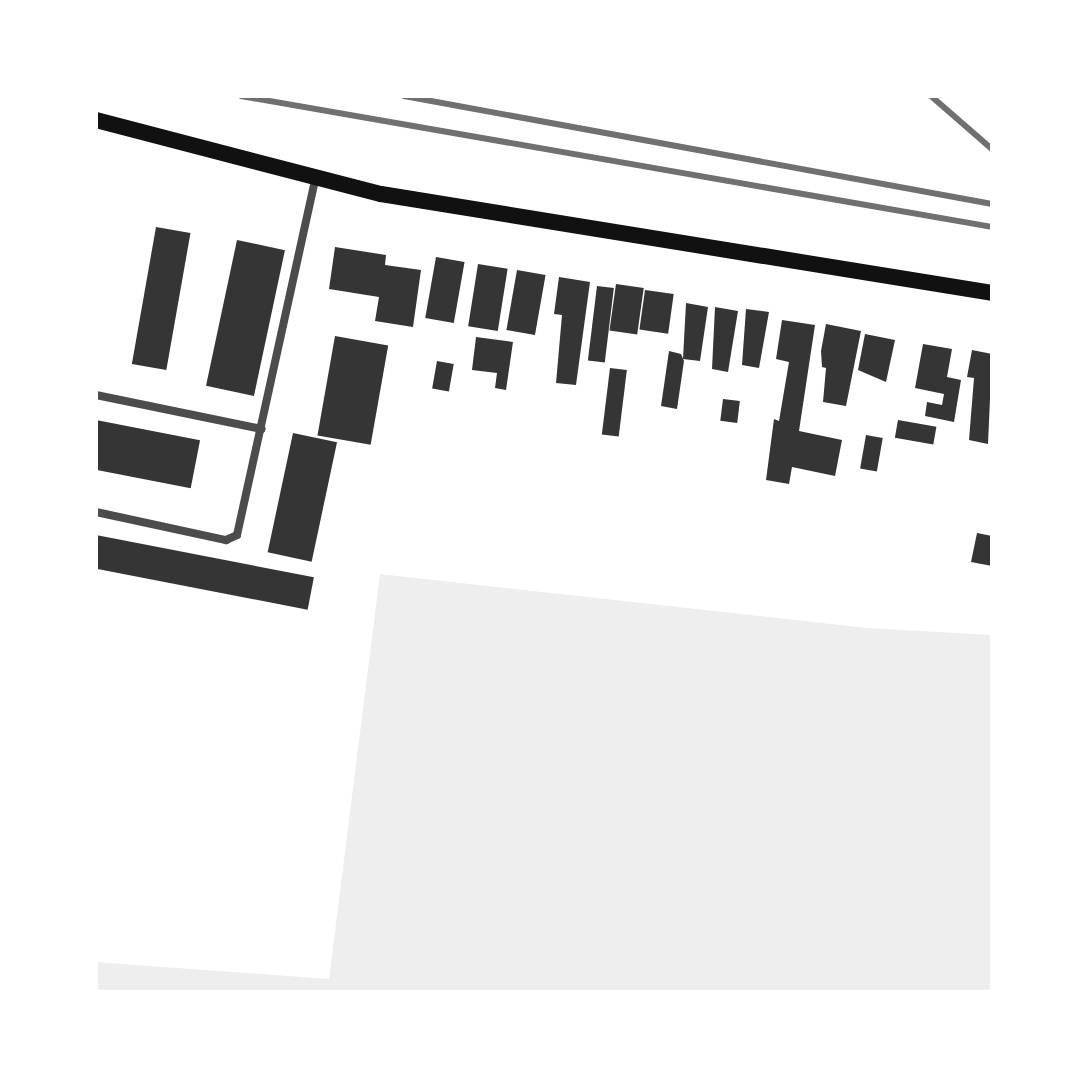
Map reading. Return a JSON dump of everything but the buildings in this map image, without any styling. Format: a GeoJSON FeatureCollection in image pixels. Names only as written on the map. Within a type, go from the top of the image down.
{"type":"FeatureCollection","features":[{"type":"Feature","properties":{"kind":"main road"},"geometry":{"type":"LineString","coordinates":[[96,120],[315,179],[455,207],[992,293]]}},
{"type":"Feature","properties":{"kind":"street"},"geometry":{"type":"LineString","coordinates":[[96,512],[226,540],[237,535],[315,179]]}},
{"type":"Feature","properties":{"kind":"street"},"geometry":{"type":"LineString","coordinates":[[96,395],[262,429]]}},
{"type":"Feature","properties":{"kind":"shaded area"},"geometry":{"type":"Polygon","coordinates":[[[380,574],[867,628],[992,635],[992,992],[96,992],[96,962],[329,979],[380,574]]]}},
{"type":"Feature","properties":{"kind":"railway"},"geometry":{"type":"LineString","coordinates":[[241,96],[992,227]]}},
{"type":"Feature","properties":{"kind":"railway"},"geometry":{"type":"LineString","coordinates":[[404,96],[992,204]]}},
{"type":"Feature","properties":{"kind":"railway"},"geometry":{"type":"LineString","coordinates":[[931,96],[992,149]]}}]}
